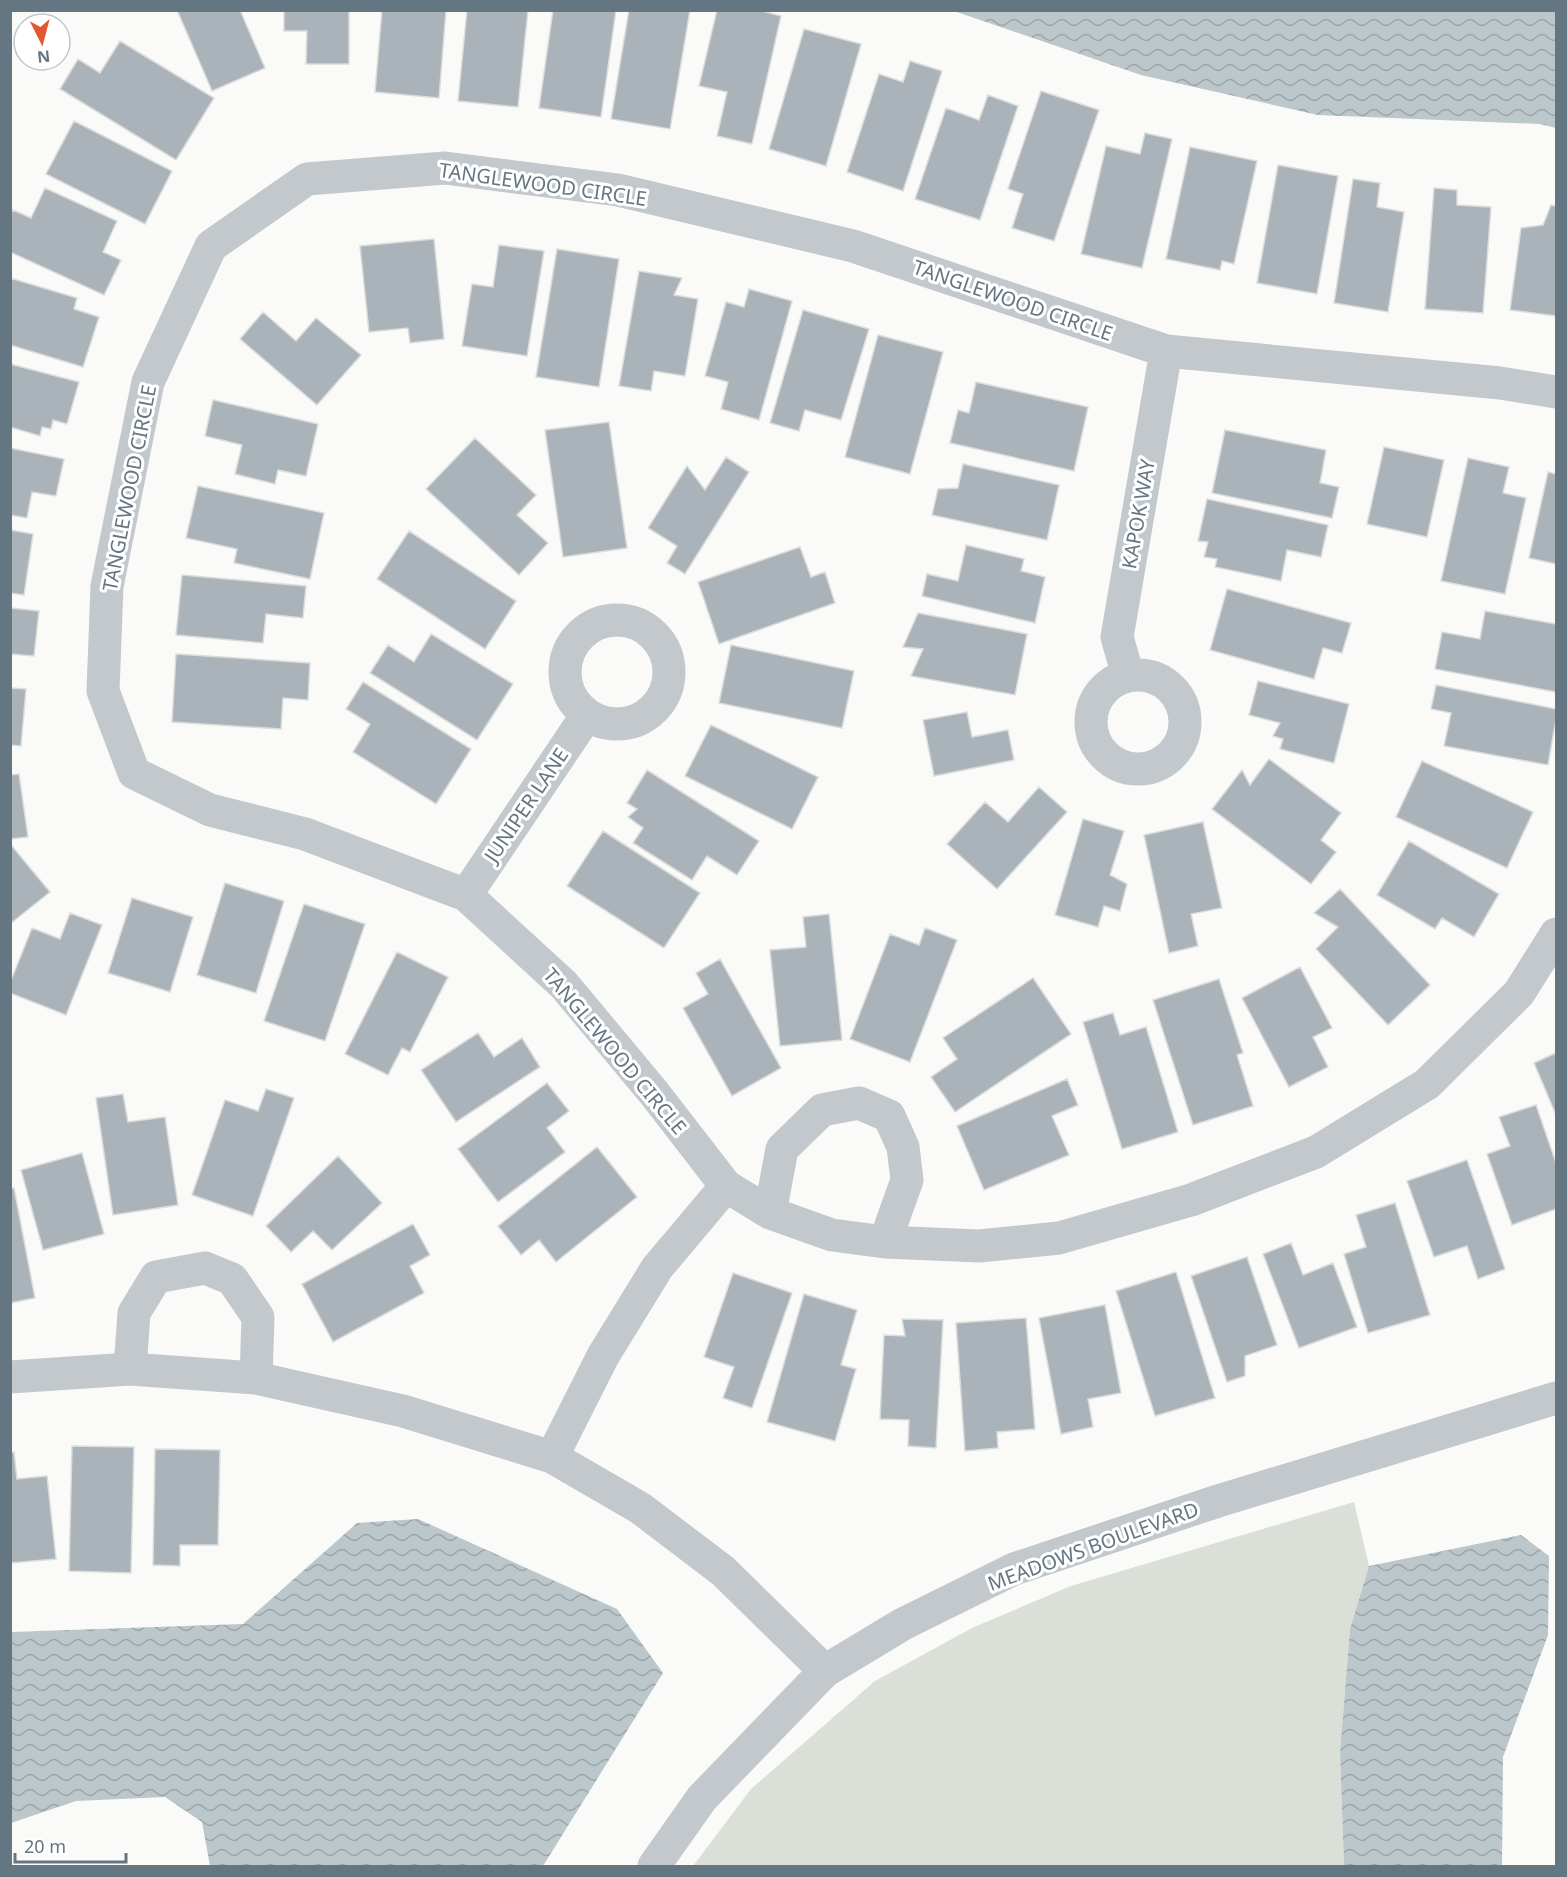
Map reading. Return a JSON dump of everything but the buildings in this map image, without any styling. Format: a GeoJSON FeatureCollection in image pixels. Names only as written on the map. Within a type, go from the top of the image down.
{"type":"FeatureCollection","features":[{"type":"Feature","properties":{"kind":"street","name":"TANGLEWOOD CIRCLE"},"geometry":{"type":"LineString","coordinates":[[1557,392],[1500,383],[1166,351],[853,246],[618,190],[445,168],[307,179],[211,246],[148,382],[107,586],[103,691],[134,773],[210,810],[305,834],[466,895],[564,985],[654,1093],[726,1186],[770,1213],[832,1235],[885,1242],[979,1246],[1059,1238],[1191,1200],[1316,1152],[1427,1084],[1519,993],[1557,934]]}},
{"type":"Feature","properties":{"kind":"street","name":"KAPOK WAY"},"geometry":{"type":"LineString","coordinates":[[1128,676],[1117,636],[1166,351]]}},
{"type":"Feature","properties":{"kind":"street","name":"JUNIPER LANE"},"geometry":{"type":"LineString","coordinates":[[466,895],[587,715]]}},
{"type":"Feature","properties":{"kind":"street"},"geometry":{"type":"LineString","coordinates":[[770,1213],[782,1149],[822,1110],[859,1103],[889,1116],[903,1147],[907,1180],[885,1242]]}},
{"type":"Feature","properties":{"kind":"street"},"geometry":{"type":"LineString","coordinates":[[552,1457],[603,1356],[657,1268],[726,1186]]}},
{"type":"Feature","properties":{"kind":"street"},"geometry":{"type":"LineString","coordinates":[[130,1369],[134,1313],[156,1277],[205,1268],[232,1279],[258,1317],[256,1378]]}},
{"type":"Feature","properties":{"kind":"street"},"geometry":{"type":"LineString","coordinates":[[10,1377],[130,1369],[256,1378],[403,1411],[552,1457],[640,1508],[723,1571],[825,1671]]}},
{"type":"Feature","properties":{"kind":"street","name":"MEADOWS BOULEVARD"},"geometry":{"type":"LineString","coordinates":[[654,1866],[702,1798],[825,1671],[903,1624],[1014,1569],[1218,1501],[1557,1398]]}},
{"type":"Feature","properties":{"kind":"shaded area"},"geometry":{"type":"Polygon","coordinates":[[[1354,1502],[1369,1566],[1350,1629],[1340,1752],[1344,1866],[693,1866],[751,1789],[875,1681],[972,1628],[1071,1586],[1354,1502]]]}},
{"type":"Feature","properties":{"kind":"water"},"geometry":{"type":"Polygon","coordinates":[[[954,11],[1556,11],[1556,128],[1540,124],[1318,115],[1141,75],[954,11]]]}},
{"type":"Feature","properties":{"kind":"water"},"geometry":{"type":"Polygon","coordinates":[[[418,1519],[617,1609],[663,1673],[543,1866],[210,1866],[202,1822],[165,1797],[76,1801],[11,1823],[11,1632],[243,1624],[357,1523],[418,1519]]]}},
{"type":"Feature","properties":{"kind":"water"},"geometry":{"type":"Polygon","coordinates":[[[1521,1535],[1549,1556],[1548,1635],[1503,1757],[1502,1866],[1344,1866],[1340,1752],[1350,1629],[1369,1566],[1521,1535]]]}}]}
